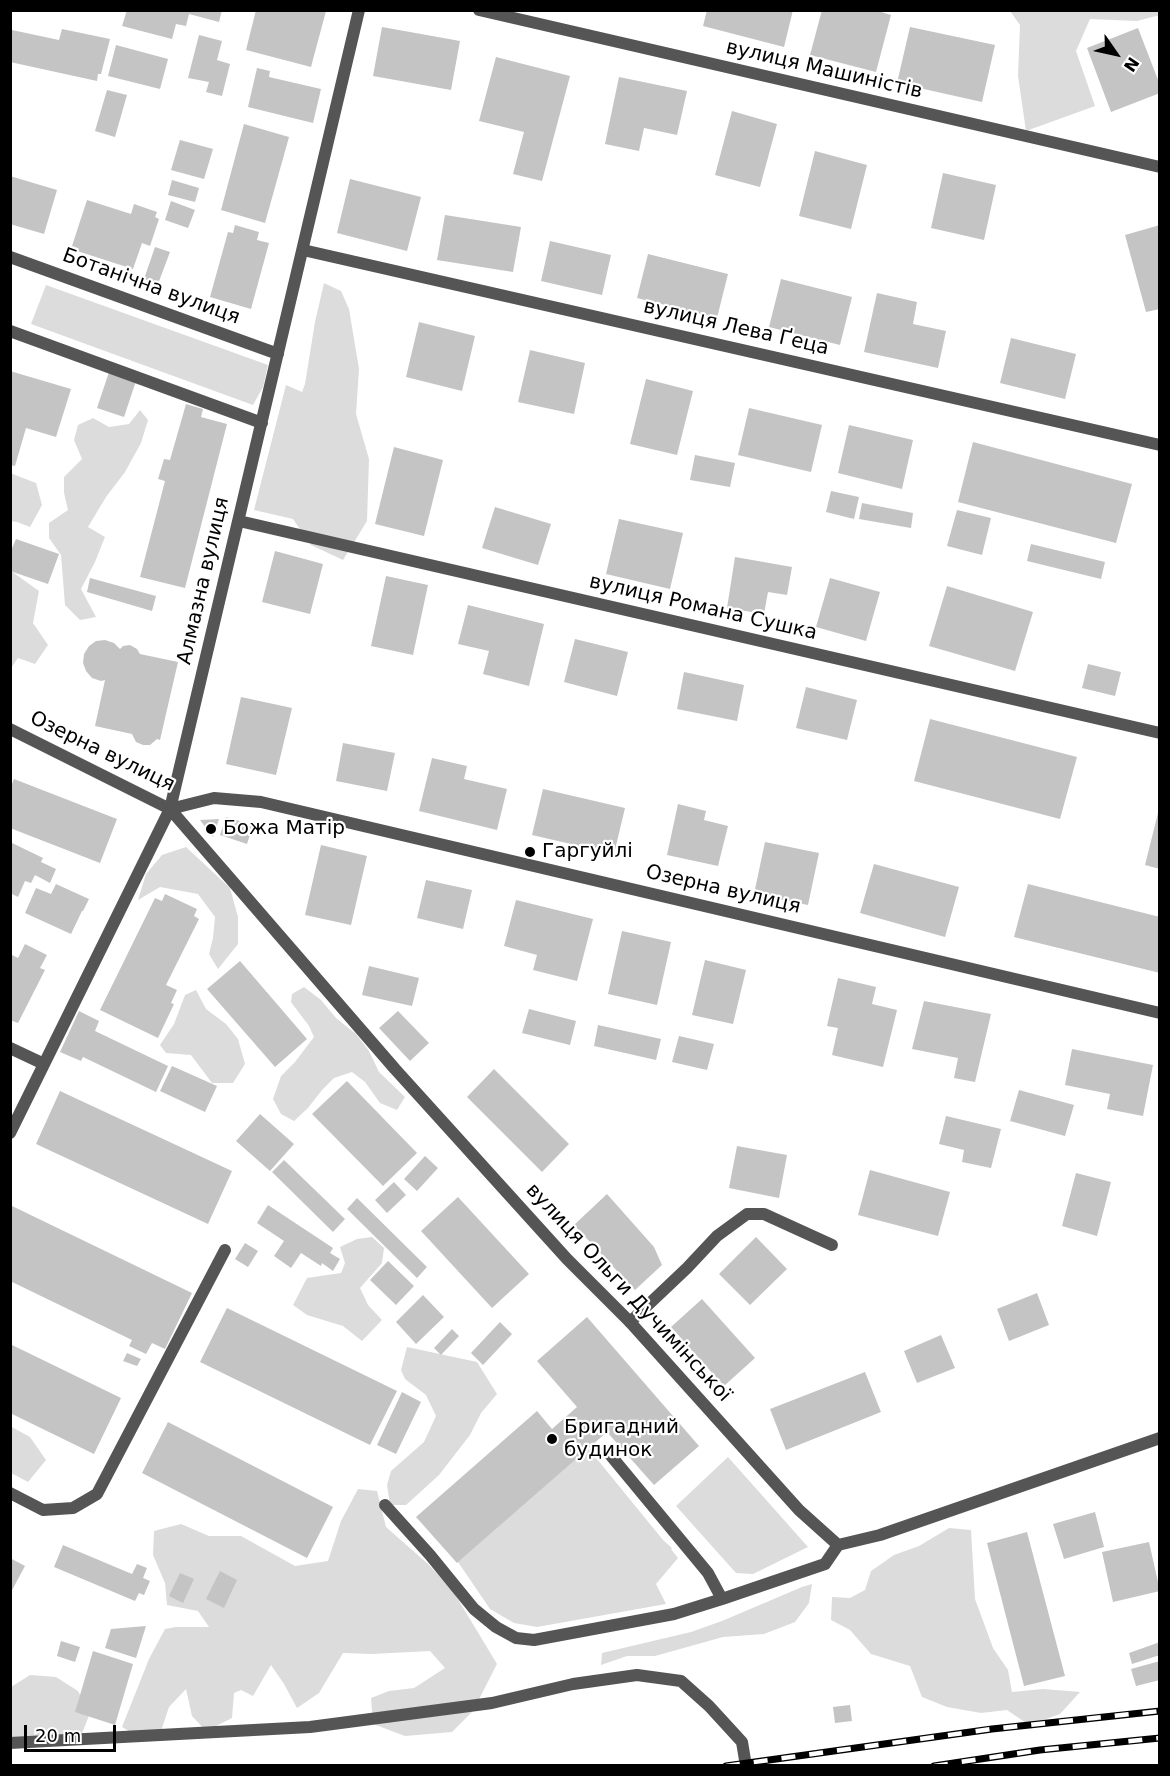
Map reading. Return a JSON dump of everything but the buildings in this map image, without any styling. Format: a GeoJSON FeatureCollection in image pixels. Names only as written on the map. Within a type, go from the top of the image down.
{"type":"FeatureCollection","features":[{"type":"Feature","properties":{"kind":"street","name":"Алмазна вулиця"},"geometry":{"type":"LineString","coordinates":[[10,1133],[170,809],[359,10]]}},
{"type":"Feature","properties":{"kind":"street","name":"вулиця Машиністів"},"geometry":{"type":"LineString","coordinates":[[479,10],[1160,166]]}},
{"type":"Feature","properties":{"kind":"street","name":"вулиця Лева Ґеца"},"geometry":{"type":"LineString","coordinates":[[303,250],[1160,445]]}},
{"type":"Feature","properties":{"kind":"street","name":"Ботанічна вулиця"},"geometry":{"type":"LineString","coordinates":[[10,257],[278,354]]}},
{"type":"Feature","properties":{"kind":"street"},"geometry":{"type":"LineString","coordinates":[[10,331],[262,423]]}},
{"type":"Feature","properties":{"kind":"street","name":"вулиця Романа Сушка"},"geometry":{"type":"LineString","coordinates":[[239,521],[1160,733]]}},
{"type":"Feature","properties":{"kind":"street","name":"Озерна вулиця"},"geometry":{"type":"LineString","coordinates":[[10,729],[170,809],[214,798],[261,802],[1160,1012]]}},
{"type":"Feature","properties":{"kind":"street","name":"вулиця Ольги Дучимінської"},"geometry":{"type":"LineString","coordinates":[[170,809],[395,1069],[567,1259],[630,1322],[800,1510],[838,1545]]}},
{"type":"Feature","properties":{"kind":"street"},"geometry":{"type":"LineString","coordinates":[[10,1048],[44,1064]]}},
{"type":"Feature","properties":{"kind":"street"},"geometry":{"type":"LineString","coordinates":[[630,1322],[717,1236],[747,1214],[764,1214],[832,1245]]}},
{"type":"Feature","properties":{"kind":"street"},"geometry":{"type":"LineString","coordinates":[[10,1493],[44,1510],[73,1508],[97,1494],[225,1250]]}},
{"type":"Feature","properties":{"kind":"street"},"geometry":{"type":"LineString","coordinates":[[385,1505],[474,1609],[496,1627],[516,1638],[534,1640],[674,1614],[722,1599],[825,1564],[838,1545],[880,1535],[1160,1438]]}},
{"type":"Feature","properties":{"kind":"street"},"geometry":{"type":"LineString","coordinates":[[607,1451],[708,1574],[722,1599]]}},
{"type":"Feature","properties":{"kind":"street"},"geometry":{"type":"LineString","coordinates":[[10,1743],[310,1727],[492,1703],[573,1684],[637,1675],[681,1681],[709,1706],[742,1742],[746,1766]]}},
{"type":"Feature","properties":{"kind":"shaded area"},"geometry":{"type":"Polygon","coordinates":[[[1159,10],[1160,15],[1137,21],[1090,19],[1076,51],[1095,106],[1026,131],[1018,76],[1020,25],[1010,11],[1159,10]]]}},
{"type":"Feature","properties":{"kind":"shaded area"},"geometry":{"type":"Polygon","coordinates":[[[324,283],[341,291],[349,309],[359,369],[356,414],[369,459],[367,521],[343,560],[311,545],[293,519],[254,510],[286,385],[302,392],[305,384],[324,283]]]}},
{"type":"Feature","properties":{"kind":"shaded area"},"geometry":{"type":"Polygon","coordinates":[[[46,285],[268,365],[263,387],[253,405],[31,324],[46,285]]]}},
{"type":"Feature","properties":{"kind":"shaded area"},"geometry":{"type":"Polygon","coordinates":[[[140,410],[148,420],[141,443],[125,472],[106,497],[88,527],[105,537],[81,589],[96,617],[80,620],[65,605],[61,555],[49,538],[49,523],[68,510],[64,493],[64,477],[82,459],[74,440],[78,425],[93,418],[109,427],[129,424],[140,410]]]}},
{"type":"Feature","properties":{"kind":"shaded area"},"geometry":{"type":"Polygon","coordinates":[[[10,473],[36,483],[42,505],[30,527],[11,521],[10,473]]]}},
{"type":"Feature","properties":{"kind":"shaded area"},"geometry":{"type":"Polygon","coordinates":[[[11,571],[39,591],[33,623],[48,645],[35,664],[18,658],[11,668],[11,571]]]}},
{"type":"Feature","properties":{"kind":"shaded area"},"geometry":{"type":"Polygon","coordinates":[[[186,847],[230,888],[238,917],[238,944],[218,969],[209,954],[215,917],[198,894],[160,887],[138,900],[146,874],[162,855],[186,847]]]}},
{"type":"Feature","properties":{"kind":"shaded area"},"geometry":{"type":"Polygon","coordinates":[[[304,987],[356,1034],[369,1051],[379,1072],[405,1097],[397,1110],[380,1103],[365,1082],[352,1072],[334,1078],[294,1121],[281,1114],[273,1099],[281,1076],[314,1037],[309,1026],[291,1002],[292,994],[304,987]]]}},
{"type":"Feature","properties":{"kind":"shaded area"},"geometry":{"type":"Polygon","coordinates":[[[196,990],[206,1009],[226,1024],[238,1039],[245,1064],[233,1083],[212,1083],[191,1055],[166,1053],[160,1045],[174,1024],[185,995],[196,990]]]}},
{"type":"Feature","properties":{"kind":"shaded area"},"geometry":{"type":"Polygon","coordinates":[[[372,1237],[384,1248],[382,1263],[360,1288],[368,1305],[382,1320],[362,1341],[343,1326],[307,1315],[293,1305],[307,1278],[341,1273],[345,1263],[340,1247],[357,1239],[372,1237]]]}},
{"type":"Feature","properties":{"kind":"shaded area"},"geometry":{"type":"Polygon","coordinates":[[[407,1347],[477,1362],[497,1394],[481,1413],[470,1435],[439,1475],[406,1505],[390,1505],[387,1485],[391,1471],[424,1442],[436,1416],[426,1395],[405,1379],[401,1370],[407,1347]]]}},
{"type":"Feature","properties":{"kind":"shaded area"},"geometry":{"type":"Polygon","coordinates":[[[10,1426],[30,1437],[46,1460],[28,1482],[11,1473],[10,1426]]]}},
{"type":"Feature","properties":{"kind":"shaded area"},"geometry":{"type":"Polygon","coordinates":[[[588,1448],[678,1558],[656,1584],[666,1604],[537,1627],[514,1623],[490,1609],[458,1562],[588,1448]]]}},
{"type":"Feature","properties":{"kind":"shaded area"},"geometry":{"type":"Polygon","coordinates":[[[728,1457],[808,1547],[753,1574],[736,1573],[676,1506],[728,1457]]]}},
{"type":"Feature","properties":{"kind":"shaded area"},"geometry":{"type":"Polygon","coordinates":[[[358,1489],[377,1491],[386,1527],[428,1564],[453,1591],[497,1664],[473,1711],[452,1732],[405,1736],[373,1724],[371,1698],[389,1691],[414,1688],[445,1668],[430,1651],[343,1653],[319,1693],[297,1708],[271,1665],[253,1696],[241,1690],[234,1693],[232,1718],[206,1731],[192,1716],[186,1689],[169,1707],[159,1737],[136,1735],[122,1727],[149,1659],[165,1629],[209,1627],[198,1611],[167,1605],[165,1583],[153,1555],[154,1531],[181,1524],[209,1536],[241,1536],[295,1566],[328,1561],[341,1521],[358,1489]]]}},
{"type":"Feature","properties":{"kind":"shaded area"},"geometry":{"type":"Polygon","coordinates":[[[949,1528],[971,1530],[975,1599],[993,1648],[1008,1670],[1012,1692],[1043,1689],[1080,1692],[1060,1714],[1029,1725],[1007,1710],[981,1713],[947,1707],[922,1697],[910,1666],[871,1654],[850,1630],[831,1620],[832,1597],[850,1598],[865,1590],[871,1571],[894,1555],[919,1546],[949,1528]]]}},
{"type":"Feature","properties":{"kind":"shaded area"},"geometry":{"type":"Polygon","coordinates":[[[812,1584],[809,1603],[795,1622],[764,1634],[723,1637],[655,1656],[627,1656],[601,1665],[602,1653],[691,1632],[812,1584]]]}},
{"type":"Feature","properties":{"kind":"shaded area"},"geometry":{"type":"Polygon","coordinates":[[[30,1675],[56,1677],[78,1691],[90,1713],[81,1736],[46,1745],[11,1747],[11,1687],[30,1675]]]}},
{"type":"Feature","properties":{"kind":"railway"},"geometry":{"type":"LineString","coordinates":[[726,1766],[992,1729],[1160,1711]]}},
{"type":"Feature","properties":{"kind":"railway"},"geometry":{"type":"LineString","coordinates":[[934,1766],[1040,1750],[1160,1738]]}},
{"type":"Feature","properties":{"kind":"place","name":"Божа Матір"},"geometry":{"type":"Point","coordinates":[211,829]}},
{"type":"Feature","properties":{"kind":"place","name":"Гаргуйлі"},"geometry":{"type":"Point","coordinates":[530,852]}},
{"type":"Feature","properties":{"kind":"place","name":"Бригадний будинок"},"geometry":{"type":"Point","coordinates":[552,1439]}}]}
